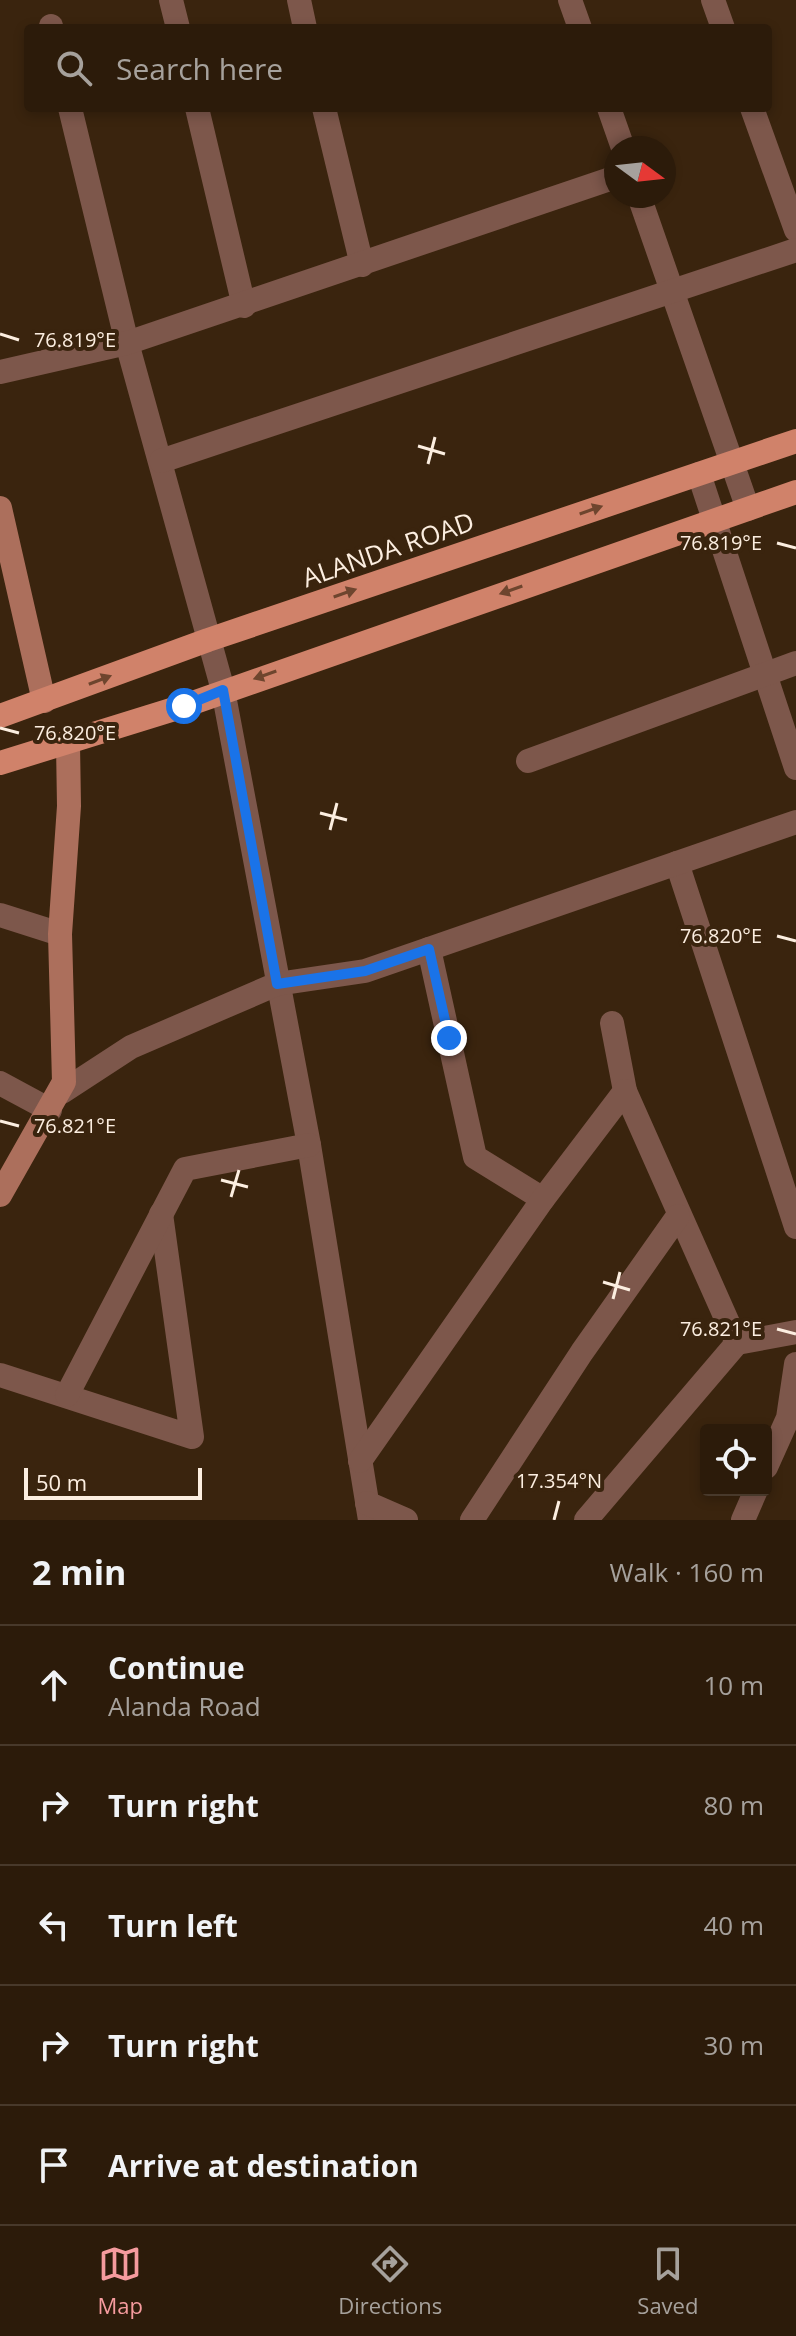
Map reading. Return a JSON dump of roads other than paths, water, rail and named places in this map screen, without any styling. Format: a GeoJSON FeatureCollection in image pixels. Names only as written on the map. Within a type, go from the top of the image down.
{"type":"FeatureCollection","features":[{"type":"Feature","properties":{"kind":"main road","name":"ALANDA ROAD"},"geometry":{"type":"LineString","coordinates":[[0,716],[208,640],[796,441]]}},
{"type":"Feature","properties":{"kind":"main road"},"geometry":{"type":"LineString","coordinates":[[0,763],[68,744],[796,492]]}},
{"type":"Feature","properties":{"kind":"street"},"geometry":{"type":"LineString","coordinates":[[171,0],[177,24]]}},
{"type":"Feature","properties":{"kind":"street"},"geometry":{"type":"LineString","coordinates":[[299,0],[304,24]]}},
{"type":"Feature","properties":{"kind":"street"},"geometry":{"type":"LineString","coordinates":[[570,0],[579,24]]}},
{"type":"Feature","properties":{"kind":"street"},"geometry":{"type":"LineString","coordinates":[[713,0],[722,24]]}},
{"type":"Feature","properties":{"kind":"street"},"geometry":{"type":"LineString","coordinates":[[71,112],[127,343],[223,690],[309,1145],[368,1512],[406,1520]]}},
{"type":"Feature","properties":{"kind":"street"},"geometry":{"type":"LineString","coordinates":[[198,112],[244,306]]}},
{"type":"Feature","properties":{"kind":"street"},"geometry":{"type":"LineString","coordinates":[[325,112],[362,265]]}},
{"type":"Feature","properties":{"kind":"street"},"geometry":{"type":"LineString","coordinates":[[610,112],[619,136]]}},
{"type":"Feature","properties":{"kind":"street"},"geometry":{"type":"LineString","coordinates":[[753,112],[796,230]]}},
{"type":"Feature","properties":{"kind":"street"},"geometry":{"type":"LineString","coordinates":[[0,372],[127,343],[244,306],[604,181]]}},
{"type":"Feature","properties":{"kind":"street"},"geometry":{"type":"LineString","coordinates":[[643,208],[748,509]]}},
{"type":"Feature","properties":{"kind":"street"},"geometry":{"type":"LineString","coordinates":[[161,461],[796,250]]}},
{"type":"Feature","properties":{"kind":"street"},"geometry":{"type":"LineString","coordinates":[[699,474],[796,768]]}},
{"type":"Feature","properties":{"kind":"street"},"geometry":{"type":"LineString","coordinates":[[0,508],[3,537],[44,701]]}},
{"type":"Feature","properties":{"kind":"street"},"geometry":{"type":"LineString","coordinates":[[528,761],[796,663]]}},
{"type":"Feature","properties":{"kind":"street"},"geometry":{"type":"LineString","coordinates":[[56,1101],[60,934],[69,806],[68,744]]}},
{"type":"Feature","properties":{"kind":"street"},"geometry":{"type":"LineString","coordinates":[[0,1195],[9,1162],[56,1101],[131,1047],[277,984],[365,971],[796,822]]}},
{"type":"Feature","properties":{"kind":"street"},"geometry":{"type":"LineString","coordinates":[[677,863],[796,1227]]}},
{"type":"Feature","properties":{"kind":"street"},"geometry":{"type":"LineString","coordinates":[[0,915],[60,934]]}},
{"type":"Feature","properties":{"kind":"street"},"geometry":{"type":"LineString","coordinates":[[429,949],[475,1157],[543,1199]]}},
{"type":"Feature","properties":{"kind":"street"},"geometry":{"type":"LineString","coordinates":[[612,1023],[625,1091],[737,1343]]}},
{"type":"Feature","properties":{"kind":"street"},"geometry":{"type":"LineString","coordinates":[[0,1083],[56,1101]]}},
{"type":"Feature","properties":{"kind":"street"},"geometry":{"type":"LineString","coordinates":[[360,1461],[543,1199],[625,1091]]}},
{"type":"Feature","properties":{"kind":"street"},"geometry":{"type":"LineString","coordinates":[[67,1395],[185,1169],[309,1145]]}},
{"type":"Feature","properties":{"kind":"street"},"geometry":{"type":"LineString","coordinates":[[0,1375],[192,1437],[161,1214]]}},
{"type":"Feature","properties":{"kind":"street"},"geometry":{"type":"LineString","coordinates":[[472,1520],[582,1352],[678,1216]]}},
{"type":"Feature","properties":{"kind":"street"},"geometry":{"type":"LineString","coordinates":[[586,1520],[737,1343],[796,1332]]}},
{"type":"Feature","properties":{"kind":"street"},"geometry":{"type":"LineString","coordinates":[[772,1454],[788,1418],[796,1364]]}},
{"type":"Feature","properties":{"kind":"street"},"geometry":{"type":"LineString","coordinates":[[743,1520],[753,1496]]}}]}
